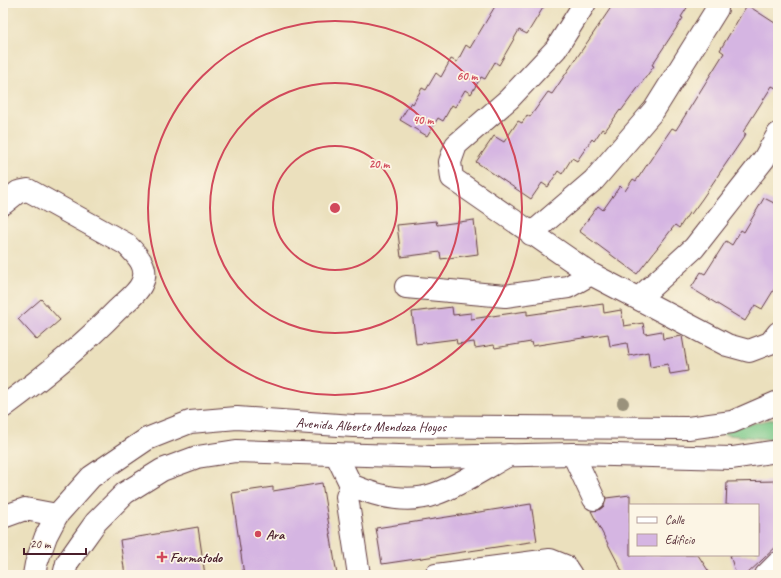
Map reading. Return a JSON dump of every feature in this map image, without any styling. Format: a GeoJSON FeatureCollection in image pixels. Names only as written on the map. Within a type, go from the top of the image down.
{"type":"FeatureCollection","features":[{"type":"Feature","properties":{"kind":"main road"},"geometry":{"type":"LineString","coordinates":[[585,3],[556,48],[509,99],[456,145],[450,162],[452,178],[591,274],[727,345],[749,351],[770,343],[778,333]]}},
{"type":"Feature","properties":{"kind":"main road"},"geometry":{"type":"LineString","coordinates":[[531,234],[594,180],[654,110],[717,9]]}},
{"type":"Feature","properties":{"kind":"main road"},"geometry":{"type":"LineString","coordinates":[[639,298],[694,248],[764,159],[778,134]]}},
{"type":"Feature","properties":{"kind":"main road"},"geometry":{"type":"LineString","coordinates":[[3,204],[18,192],[28,190],[126,244],[140,257],[144,268],[143,283],[93,335],[51,371],[3,407]]}},
{"type":"Feature","properties":{"kind":"main road"},"geometry":{"type":"LineString","coordinates":[[406,287],[505,296],[568,287],[591,274]]}},
{"type":"Feature","properties":{"kind":"main road","name":"Avenida Alberto Mendoza Hoyos"},"geometry":{"type":"LineString","coordinates":[[34,575],[36,564],[46,536],[57,515],[91,477],[147,439],[190,422],[237,418],[353,426],[688,428],[732,422],[778,402]]}},
{"type":"Feature","properties":{"kind":"main road"},"geometry":{"type":"LineString","coordinates":[[64,575],[67,563],[96,522],[125,493],[162,470],[197,458],[236,451],[432,457],[572,454],[732,458],[778,451]]}},
{"type":"Feature","properties":{"kind":"main road"},"geometry":{"type":"LineString","coordinates":[[336,454],[351,486],[373,495],[402,499],[434,495],[509,455]]}},
{"type":"Feature","properties":{"kind":"main road"},"geometry":{"type":"LineString","coordinates":[[572,454],[594,499]]}},
{"type":"Feature","properties":{"kind":"main road"},"geometry":{"type":"LineString","coordinates":[[351,486],[347,497],[359,575]]}},
{"type":"Feature","properties":{"kind":"main road"},"geometry":{"type":"LineString","coordinates":[[3,517],[25,509],[57,515]]}},
{"type":"Feature","properties":{"kind":"main road"},"geometry":{"type":"LineString","coordinates":[[436,575],[550,560],[565,566],[571,575]]}},
{"type":"Feature","properties":{"kind":"main road"},"geometry":{"type":"LineString","coordinates":[[766,575],[778,563]]}},
{"type":"Feature","properties":{"kind":"green space"},"geometry":{"type":"Polygon","coordinates":[[[778,418],[778,438],[768,439],[688,431],[728,429],[778,418]]]}},
{"type":"Feature","properties":{"kind":"building"},"geometry":{"type":"Polygon","coordinates":[[[497,3],[546,3],[527,34],[519,30],[499,65],[495,62],[485,79],[481,77],[471,94],[465,90],[455,107],[452,105],[443,121],[438,118],[427,136],[400,120],[411,102],[413,104],[422,88],[426,90],[436,73],[441,77],[451,59],[457,62],[466,45],[470,48],[497,3]]]}},
{"type":"Feature","properties":{"kind":"building"},"geometry":{"type":"Polygon","coordinates":[[[614,3],[690,3],[681,17],[683,18],[652,65],[654,66],[605,131],[602,129],[594,141],[592,139],[577,161],[572,158],[562,174],[558,171],[548,187],[542,183],[531,199],[476,162],[494,136],[504,142],[518,121],[522,123],[527,115],[530,117],[548,92],[552,94],[614,3]]]}},
{"type":"Feature","properties":{"kind":"building"},"geometry":{"type":"Polygon","coordinates":[[[747,5],[778,25],[778,89],[772,86],[743,132],[746,134],[702,199],[691,214],[689,213],[679,228],[675,225],[637,274],[579,231],[598,206],[603,210],[620,186],[625,191],[633,179],[636,181],[672,128],[676,130],[724,53],[720,50],[747,5]]]}},
{"type":"Feature","properties":{"kind":"building"},"geometry":{"type":"Polygon","coordinates":[[[764,198],[778,205],[778,283],[762,309],[755,305],[745,321],[691,288],[701,272],[705,274],[726,241],[732,245],[741,230],[744,232],[764,198]]]}},
{"type":"Feature","properties":{"kind":"building"},"geometry":{"type":"Polygon","coordinates":[[[474,220],[478,254],[441,259],[440,252],[401,257],[397,225],[436,221],[437,225],[474,220]]]}},
{"type":"Feature","properties":{"kind":"building"},"geometry":{"type":"Polygon","coordinates":[[[41,299],[60,320],[37,340],[18,319],[41,299]]]}},
{"type":"Feature","properties":{"kind":"building"},"geometry":{"type":"Polygon","coordinates":[[[603,304],[604,313],[621,310],[624,326],[643,323],[645,334],[662,331],[663,339],[682,336],[688,371],[670,374],[668,364],[650,367],[648,352],[629,356],[627,343],[610,346],[608,334],[532,346],[531,342],[495,348],[494,345],[475,348],[474,342],[457,344],[456,339],[416,344],[412,312],[452,307],[453,315],[471,313],[471,319],[527,311],[527,315],[603,304]]]}},
{"type":"Feature","properties":{"kind":"building"},"geometry":{"type":"Polygon","coordinates":[[[778,481],[778,545],[746,575],[736,575],[730,556],[759,556],[759,504],[726,504],[727,482],[778,481]]]}},
{"type":"Feature","properties":{"kind":"building"},"geometry":{"type":"Polygon","coordinates":[[[322,483],[337,575],[244,575],[232,493],[273,487],[273,491],[322,483]]]}},
{"type":"Feature","properties":{"kind":"building"},"geometry":{"type":"Polygon","coordinates":[[[630,495],[629,556],[699,556],[711,575],[624,575],[591,511],[599,510],[604,506],[606,498],[630,495]]]}},
{"type":"Feature","properties":{"kind":"building"},"geometry":{"type":"Polygon","coordinates":[[[531,504],[537,541],[382,564],[376,528],[531,504]]]}},
{"type":"Feature","properties":{"kind":"building","name":"Farmatodo"},"geometry":{"type":"Polygon","coordinates":[[[198,527],[205,575],[125,575],[120,540],[198,527]]]}},
{"type":"Feature","properties":{"kind":"place","name":"Ara"},"geometry":{"type":"Point","coordinates":[258,534]}},
{"type":"Feature","properties":{"kind":"place","name":"Farmatodo"},"geometry":{"type":"Point","coordinates":[162,557]}}]}
